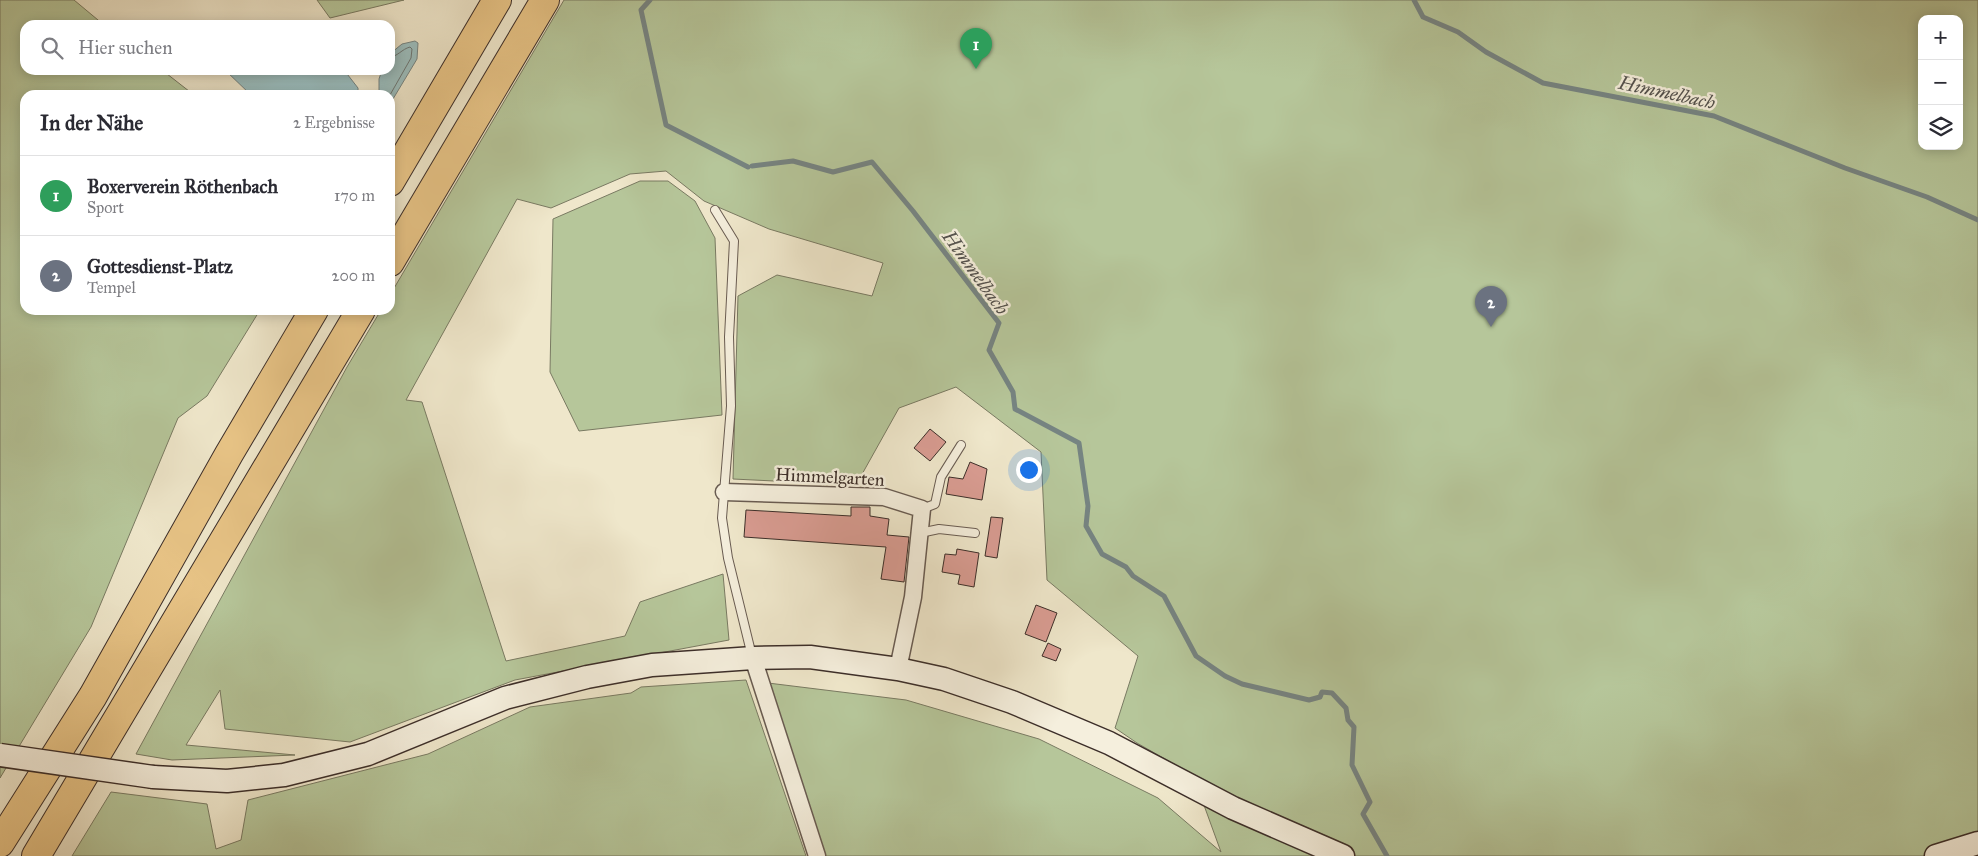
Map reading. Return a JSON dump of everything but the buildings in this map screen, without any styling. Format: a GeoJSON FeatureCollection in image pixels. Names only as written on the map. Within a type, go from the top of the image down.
{"type":"FeatureCollection","features":[{"type":"Feature","properties":{"kind":"highway"},"geometry":{"type":"LineString","coordinates":[[395,173],[497,0]]}},
{"type":"Feature","properties":{"kind":"highway"},"geometry":{"type":"LineString","coordinates":[[395,254],[545,0]]}},
{"type":"Feature","properties":{"kind":"highway"},"geometry":{"type":"LineString","coordinates":[[0,843],[93,696],[311,315]]}},
{"type":"Feature","properties":{"kind":"highway"},"geometry":{"type":"LineString","coordinates":[[36,856],[358,315]]}},
{"type":"Feature","properties":{"kind":"street","name":"Himmelgarten"},"geometry":{"type":"LineString","coordinates":[[724,492],[884,497],[922,509]]}},
{"type":"Feature","properties":{"kind":"street"},"geometry":{"type":"LineString","coordinates":[[898,669],[913,597],[922,509]]}},
{"type":"Feature","properties":{"kind":"street"},"geometry":{"type":"LineString","coordinates":[[0,755],[153,776],[227,781],[284,775],[368,754],[505,698],[587,677],[652,665],[753,658],[810,657],[898,669],[944,679],[980,690],[1057,720],[1109,743],[1233,808],[1343,856]]}},
{"type":"Feature","properties":{"kind":"street"},"geometry":{"type":"LineString","coordinates":[[753,658],[817,856]]}},
{"type":"Feature","properties":{"kind":"street"},"geometry":{"type":"LineString","coordinates":[[1936,856],[1978,843]]}},
{"type":"Feature","properties":{"kind":"lane"},"geometry":{"type":"LineString","coordinates":[[715,210],[734,241],[729,337],[731,406],[722,518],[728,558],[753,658]]}},
{"type":"Feature","properties":{"kind":"lane"},"geometry":{"type":"LineString","coordinates":[[922,509],[935,504],[940,477],[961,445]]}},
{"type":"Feature","properties":{"kind":"lane"},"geometry":{"type":"LineString","coordinates":[[920,533],[939,529],[975,533]]}},
{"type":"Feature","properties":{"kind":"green space"},"geometry":{"type":"Polygon","coordinates":[[[0,0],[74,0],[98,20],[20,20],[20,75],[168,75],[188,90],[20,90],[20,315],[257,315],[207,396],[178,418],[91,627],[0,778],[0,0]]]}},
{"type":"Feature","properties":{"kind":"green space"},"geometry":{"type":"Polygon","coordinates":[[[317,0],[404,0],[330,18],[317,0]]]}},
{"type":"Feature","properties":{"kind":"green space"},"geometry":{"type":"Polygon","coordinates":[[[564,0],[1978,0],[1978,856],[823,856],[768,683],[906,700],[1039,739],[1158,798],[1221,852],[1193,775],[1115,728],[1138,656],[1047,580],[1041,452],[956,387],[899,408],[856,485],[733,479],[738,296],[777,275],[872,296],[883,263],[769,229],[704,201],[666,171],[630,174],[551,208],[517,199],[406,400],[422,402],[506,661],[625,636],[640,602],[723,574],[729,640],[515,680],[350,742],[225,729],[220,690],[186,745],[295,755],[172,760],[136,754],[347,367],[378,315],[395,315],[395,287],[564,0]]]}},
{"type":"Feature","properties":{"kind":"green space"},"geometry":{"type":"Polygon","coordinates":[[[640,181],[668,181],[695,201],[715,238],[722,415],[579,431],[550,372],[553,219],[640,181]]]}},
{"type":"Feature","properties":{"kind":"green space"},"geometry":{"type":"Polygon","coordinates":[[[746,680],[806,856],[72,856],[111,792],[207,804],[216,849],[241,840],[248,800],[428,754],[530,707],[631,693],[641,687],[746,680]]]}},
{"type":"Feature","properties":{"kind":"water"},"geometry":{"type":"Polygon","coordinates":[[[415,41],[418,43],[417,59],[395,96],[395,90],[379,90],[379,79],[380,75],[395,75],[395,50],[402,44],[415,41]]]}},
{"type":"Feature","properties":{"kind":"water"},"geometry":{"type":"Polygon","coordinates":[[[230,75],[348,75],[358,88],[358,90],[246,90],[230,75]]]}},
{"type":"Feature","properties":{"kind":"waterway","name":"Himmelbach"},"geometry":{"type":"LineString","coordinates":[[650,0],[641,10],[666,125],[748,167]]}},
{"type":"Feature","properties":{"kind":"waterway","name":"Himmelbach"},"geometry":{"type":"LineString","coordinates":[[1414,0],[1423,17],[1458,32],[1486,52],[1543,83],[1714,116],[1845,168],[1927,197],[1978,220]]}},
{"type":"Feature","properties":{"kind":"waterway","name":"Himmelbach"},"geometry":{"type":"LineString","coordinates":[[752,166],[793,161],[833,172],[872,162],[913,211],[999,323],[989,350],[1013,392],[1015,409],[1079,443],[1088,506],[1086,526],[1102,554],[1126,567],[1133,576],[1164,596],[1196,656],[1225,676],[1242,684],[1309,700],[1320,697],[1322,692],[1332,693],[1346,708],[1348,720],[1354,727],[1352,765],[1370,802],[1363,814],[1387,856]]}},
{"type":"Feature","properties":{"kind":"place","name":"Boxerverein Röthenbach"},"geometry":{"type":"Point","coordinates":[976,69]}},
{"type":"Feature","properties":{"kind":"place","name":"Gottesdienst-Platz"},"geometry":{"type":"Point","coordinates":[1491,327]}}]}
